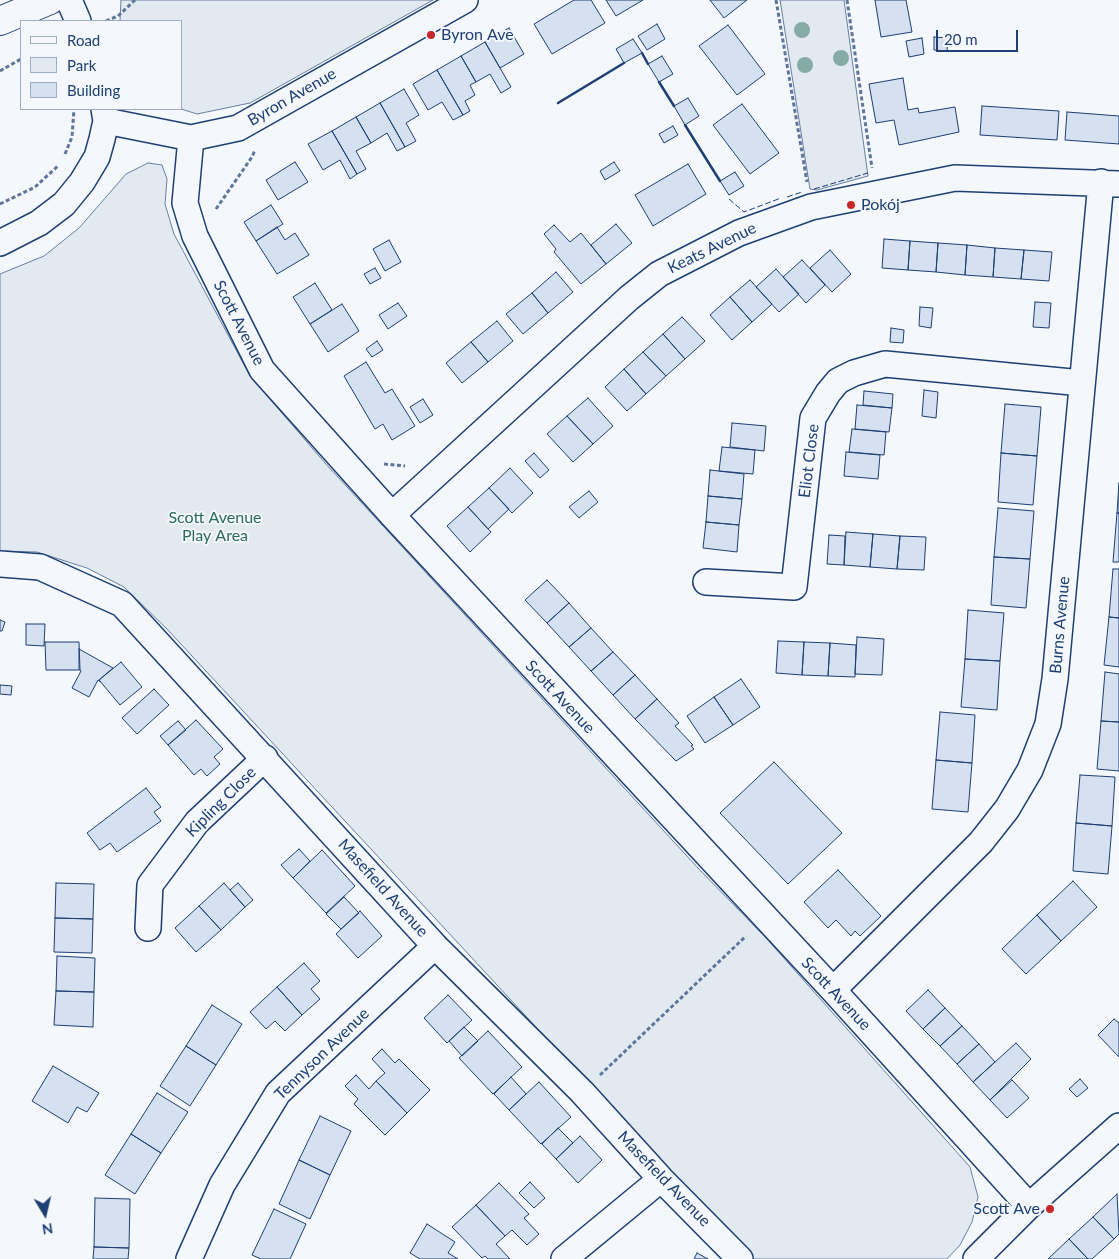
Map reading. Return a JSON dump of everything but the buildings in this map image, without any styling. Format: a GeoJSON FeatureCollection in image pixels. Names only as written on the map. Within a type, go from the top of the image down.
{"type":"FeatureCollection","features":[{"type":"Feature","properties":{"kind":"highway"},"geometry":{"type":"LineString","coordinates":[[0,21],[50,0]]}},
{"type":"Feature","properties":{"kind":"street"},"geometry":{"type":"LineString","coordinates":[[69,0],[78,20]]}},
{"type":"Feature","properties":{"kind":"street","name":"Byron Avenue"},"geometry":{"type":"LineString","coordinates":[[105,115],[191,138],[238,128],[465,0]]}},
{"type":"Feature","properties":{"kind":"street"},"geometry":{"type":"LineString","coordinates":[[0,243],[39,223],[64,204],[82,182],[97,157],[105,115]]}},
{"type":"Feature","properties":{"kind":"street","name":"Scott Avenue"},"geometry":{"type":"LineString","coordinates":[[191,138],[186,202],[195,236],[262,370],[392,515],[764,918],[833,990],[1030,1206]]}},
{"type":"Feature","properties":{"kind":"street","name":"Keats Avenue"},"geometry":{"type":"LineString","coordinates":[[392,515],[629,298],[658,274],[739,233],[811,207],[954,178],[1110,183]]}},
{"type":"Feature","properties":{"kind":"street","name":"Burns Avenue"},"geometry":{"type":"LineString","coordinates":[[833,990],[981,842],[1007,809],[1030,770],[1048,724],[1055,679],[1082,383],[1110,183]]}},
{"type":"Feature","properties":{"kind":"street","name":"Eliot Close"},"geometry":{"type":"LineString","coordinates":[[706,582],[794,587],[813,418],[828,393],[838,381],[885,364],[1082,383]]}},
{"type":"Feature","properties":{"kind":"street","name":"Masefield Avenue"},"geometry":{"type":"LineString","coordinates":[[0,564],[40,567],[122,604],[265,758],[435,946],[582,1092],[661,1179],[740,1259]]}},
{"type":"Feature","properties":{"kind":"street","name":"Kipling Close"},"geometry":{"type":"LineString","coordinates":[[148,928],[150,885],[197,822],[265,758]]}},
{"type":"Feature","properties":{"kind":"street","name":"Tennyson Avenue"},"geometry":{"type":"LineString","coordinates":[[189,1259],[222,1185],[278,1093],[435,946]]}},
{"type":"Feature","properties":{"kind":"street"},"geometry":{"type":"LineString","coordinates":[[976,1259],[1030,1206],[1119,1126]]}},
{"type":"Feature","properties":{"kind":"street"},"geometry":{"type":"LineString","coordinates":[[564,1259],[661,1179]]}},
{"type":"Feature","properties":{"kind":"path"},"geometry":{"type":"LineString","coordinates":[[108,20],[118,16],[135,0]]}},
{"type":"Feature","properties":{"kind":"path"},"geometry":{"type":"LineString","coordinates":[[776,0],[811,207]]}},
{"type":"Feature","properties":{"kind":"path"},"geometry":{"type":"LineString","coordinates":[[847,0],[876,193]]}},
{"type":"Feature","properties":{"kind":"path"},"geometry":{"type":"LineString","coordinates":[[0,71],[20,60]]}},
{"type":"Feature","properties":{"kind":"path"},"geometry":{"type":"LineString","coordinates":[[0,204],[35,187],[57,167],[72,137],[74,110]]}},
{"type":"Feature","properties":{"kind":"path"},"geometry":{"type":"LineString","coordinates":[[195,236],[252,157],[255,148]]}},
{"type":"Feature","properties":{"kind":"path"},"geometry":{"type":"LineString","coordinates":[[376,464],[413,467]]}},
{"type":"Feature","properties":{"kind":"path"},"geometry":{"type":"LineString","coordinates":[[582,1092],[764,918]]}},
{"type":"Feature","properties":{"kind":"green space"},"geometry":{"type":"Polygon","coordinates":[[[121,0],[433,0],[250,103],[197,114],[182,109],[182,20],[120,20],[121,0]]]}},
{"type":"Feature","properties":{"kind":"green space"},"geometry":{"type":"Polygon","coordinates":[[[780,0],[844,0],[868,176],[817,190],[810,189],[780,0]]]}},
{"type":"Feature","properties":{"kind":"green space","name":"Scott Avenue Play Area"},"geometry":{"type":"Polygon","coordinates":[[[148,163],[162,165],[167,179],[165,204],[174,234],[250,376],[325,463],[697,867],[766,938],[970,1167],[978,1197],[972,1222],[960,1245],[947,1259],[751,1259],[167,629],[124,587],[87,568],[37,552],[0,551],[0,274],[44,256],[79,228],[126,174],[148,163]]]}},
{"type":"Feature","properties":{"kind":"fence"},"geometry":{"type":"LineString","coordinates":[[814,189],[868,173]]}},
{"type":"Feature","properties":{"kind":"fence"},"geometry":{"type":"LineString","coordinates":[[787,197],[802,192]]}},
{"type":"Feature","properties":{"kind":"fence"},"geometry":{"type":"LineString","coordinates":[[729,199],[744,212],[781,198]]}},
{"type":"Feature","properties":{"kind":"wall"},"geometry":{"type":"LineString","coordinates":[[642,53],[648,64]]}},
{"type":"Feature","properties":{"kind":"wall"},"geometry":{"type":"LineString","coordinates":[[558,103],[624,63]]}},
{"type":"Feature","properties":{"kind":"wall"},"geometry":{"type":"LineString","coordinates":[[659,82],[674,106]]}},
{"type":"Feature","properties":{"kind":"wall"},"geometry":{"type":"LineString","coordinates":[[685,125],[720,181]]}},
{"type":"Feature","properties":{"kind":"place","name":"Byron Ave"},"geometry":{"type":"Point","coordinates":[431,35]}},
{"type":"Feature","properties":{"kind":"place","name":"Pokój"},"geometry":{"type":"Point","coordinates":[851,205]}},
{"type":"Feature","properties":{"kind":"place","name":"Scott Ave"},"geometry":{"type":"Point","coordinates":[1050,1209]}}]}
